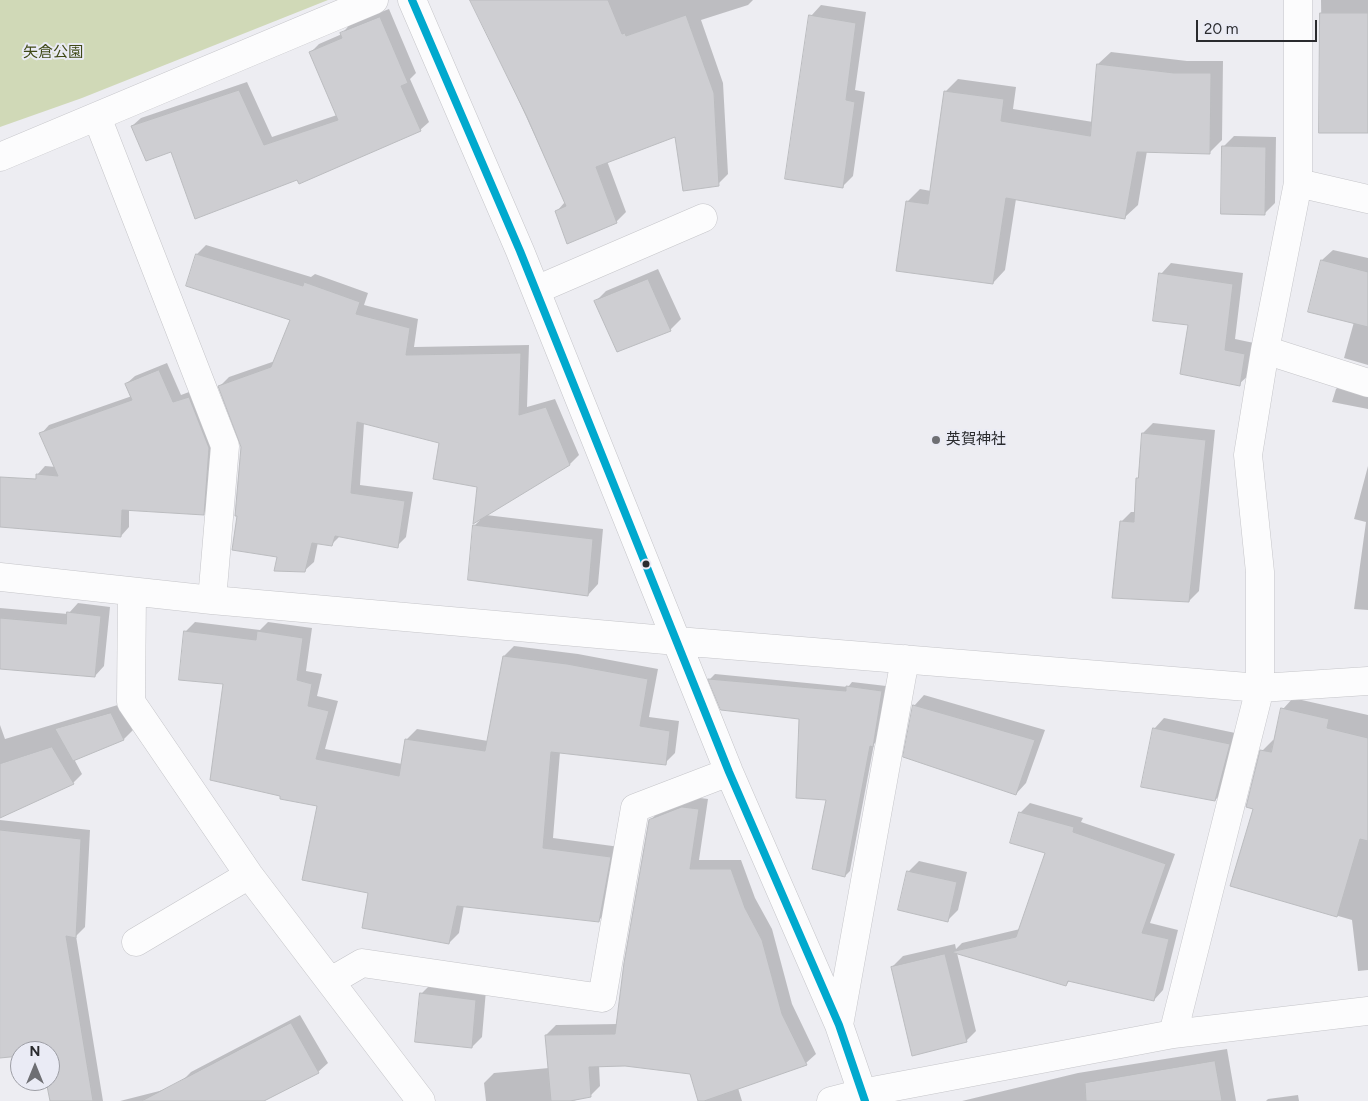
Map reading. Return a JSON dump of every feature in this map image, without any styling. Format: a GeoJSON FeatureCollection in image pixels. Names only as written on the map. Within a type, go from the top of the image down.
{"type":"FeatureCollection","features":[{"type":"Feature","properties":{"kind":"street"},"geometry":{"type":"LineString","coordinates":[[0,157],[374,0]]}},
{"type":"Feature","properties":{"kind":"street"},"geometry":{"type":"LineString","coordinates":[[412,0],[536,290],[729,772],[840,1025],[864,1097]]}},
{"type":"Feature","properties":{"kind":"street"},"geometry":{"type":"LineString","coordinates":[[1173,1034],[1260,688],[1260,572],[1248,455],[1265,350],[1298,183],[1298,0]]}},
{"type":"Feature","properties":{"kind":"street"},"geometry":{"type":"LineString","coordinates":[[96,117],[225,446],[212,600]]}},
{"type":"Feature","properties":{"kind":"street"},"geometry":{"type":"LineString","coordinates":[[1298,183],[1368,199]]}},
{"type":"Feature","properties":{"kind":"street"},"geometry":{"type":"LineString","coordinates":[[536,290],[703,218]]}},
{"type":"Feature","properties":{"kind":"street"},"geometry":{"type":"LineString","coordinates":[[1265,350],[1368,383]]}},
{"type":"Feature","properties":{"kind":"street"},"geometry":{"type":"LineString","coordinates":[[0,577],[212,600],[677,641],[1260,688],[1368,681]]}},
{"type":"Feature","properties":{"kind":"street"},"geometry":{"type":"LineString","coordinates":[[132,592],[131,702],[249,875],[421,1101]]}},
{"type":"Feature","properties":{"kind":"street"},"geometry":{"type":"LineString","coordinates":[[840,1025],[905,659]]}},
{"type":"Feature","properties":{"kind":"street"},"geometry":{"type":"LineString","coordinates":[[331,981],[362,963],[602,998],[636,808],[729,772]]}},
{"type":"Feature","properties":{"kind":"street"},"geometry":{"type":"LineString","coordinates":[[136,942],[249,875]]}},
{"type":"Feature","properties":{"kind":"street"},"geometry":{"type":"LineString","coordinates":[[831,1101],[864,1097],[1173,1034],[1368,1012]]}},
{"type":"Feature","properties":{"kind":"green space","name":"矢倉公園"},"geometry":{"type":"Polygon","coordinates":[[[0,0],[328,0],[82,98],[0,127],[0,0]]]}},
{"type":"Feature","properties":{"kind":"building"},"geometry":{"type":"Polygon","coordinates":[[[470,0],[608,0],[622,34],[625,33],[626,36],[686,15],[714,93],[719,186],[683,191],[675,137],[596,167],[617,223],[567,244],[555,211],[566,206],[527,117],[470,0]]]}},
{"type":"Feature","properties":{"kind":"building"},"geometry":{"type":"Polygon","coordinates":[[[1320,13],[1368,13],[1368,133],[1319,133],[1320,13]]]}},
{"type":"Feature","properties":{"kind":"building"},"geometry":{"type":"Polygon","coordinates":[[[809,15],[856,23],[846,100],[855,102],[843,188],[785,179],[809,15]]]}},
{"type":"Feature","properties":{"kind":"building"},"geometry":{"type":"Polygon","coordinates":[[[380,17],[408,83],[401,86],[421,131],[299,184],[297,180],[195,219],[171,152],[146,161],[131,126],[239,90],[264,145],[338,120],[309,52],[342,38],[340,33],[380,17]]]}},
{"type":"Feature","properties":{"kind":"building"},"geometry":{"type":"Polygon","coordinates":[[[1097,64],[1174,73],[1211,73],[1210,154],[1137,152],[1125,219],[1006,198],[993,284],[896,271],[906,201],[928,204],[944,91],[1004,99],[1001,121],[1090,136],[1097,64]]]}},
{"type":"Feature","properties":{"kind":"building"},"geometry":{"type":"Polygon","coordinates":[[[1222,146],[1266,147],[1265,215],[1221,214],[1222,146]]]}},
{"type":"Feature","properties":{"kind":"building"},"geometry":{"type":"Polygon","coordinates":[[[196,254],[303,286],[304,282],[360,302],[356,314],[410,328],[406,355],[521,353],[519,415],[546,407],[570,465],[473,524],[477,487],[433,479],[439,443],[357,422],[351,493],[405,501],[398,548],[335,536],[332,546],[312,543],[305,572],[274,571],[277,557],[232,550],[237,516],[235,516],[241,447],[218,386],[271,367],[290,320],[186,286],[196,254]]]}},
{"type":"Feature","properties":{"kind":"building"},"geometry":{"type":"Polygon","coordinates":[[[1321,260],[1368,272],[1368,327],[1308,312],[1321,260]]]}},
{"type":"Feature","properties":{"kind":"building"},"geometry":{"type":"Polygon","coordinates":[[[1159,273],[1233,284],[1225,350],[1245,354],[1240,386],[1180,374],[1188,325],[1153,321],[1159,273]]]}},
{"type":"Feature","properties":{"kind":"building"},"geometry":{"type":"Polygon","coordinates":[[[648,279],[671,331],[617,352],[594,301],[648,279]]]}},
{"type":"Feature","properties":{"kind":"building"},"geometry":{"type":"Polygon","coordinates":[[[159,370],[173,402],[189,397],[209,448],[204,515],[122,510],[121,537],[0,527],[0,477],[36,479],[36,474],[58,476],[39,433],[132,400],[125,384],[159,370]]]}},
{"type":"Feature","properties":{"kind":"building"},"geometry":{"type":"Polygon","coordinates":[[[1142,433],[1206,440],[1189,602],[1112,598],[1120,521],[1134,522],[1136,478],[1138,478],[1142,433]]]}},
{"type":"Feature","properties":{"kind":"building"},"geometry":{"type":"Polygon","coordinates":[[[473,525],[593,539],[588,596],[468,580],[473,525]]]}},
{"type":"Feature","properties":{"kind":"building"},"geometry":{"type":"Polygon","coordinates":[[[67,612],[101,616],[95,677],[0,669],[0,618],[66,624],[67,612]]]}},
{"type":"Feature","properties":{"kind":"building"},"geometry":{"type":"Polygon","coordinates":[[[184,631],[256,640],[257,631],[303,638],[297,680],[312,684],[308,706],[329,711],[316,759],[399,776],[405,739],[485,751],[503,656],[567,664],[648,679],[640,726],[670,731],[666,765],[551,752],[543,848],[611,857],[599,922],[457,906],[449,944],[362,928],[368,893],[302,880],[317,806],[280,799],[280,796],[210,780],[223,684],[179,680],[184,631]]]}},
{"type":"Feature","properties":{"kind":"building"},"geometry":{"type":"Polygon","coordinates":[[[708,679],[846,691],[846,686],[882,691],[873,747],[870,746],[845,877],[812,869],[826,800],[796,798],[799,719],[721,710],[708,679]]]}},
{"type":"Feature","properties":{"kind":"building"},"geometry":{"type":"Polygon","coordinates":[[[913,705],[1035,740],[1016,795],[903,757],[913,705]]]}},
{"type":"Feature","properties":{"kind":"building"},"geometry":{"type":"Polygon","coordinates":[[[1281,708],[1329,719],[1327,728],[1368,738],[1368,841],[1360,839],[1337,917],[1230,886],[1253,809],[1246,807],[1260,750],[1271,752],[1281,708]]]}},
{"type":"Feature","properties":{"kind":"building"},"geometry":{"type":"Polygon","coordinates":[[[111,713],[124,740],[73,761],[55,729],[111,713]]]}},
{"type":"Feature","properties":{"kind":"building"},"geometry":{"type":"Polygon","coordinates":[[[1153,728],[1230,744],[1215,801],[1141,787],[1153,728]]]}},
{"type":"Feature","properties":{"kind":"building"},"geometry":{"type":"Polygon","coordinates":[[[52,747],[74,784],[0,818],[0,764],[52,747]]]}},
{"type":"Feature","properties":{"kind":"building"},"geometry":{"type":"Polygon","coordinates":[[[682,807],[699,809],[690,869],[731,869],[745,908],[762,940],[782,1014],[807,1065],[704,1101],[698,1101],[690,1074],[625,1066],[589,1067],[591,1097],[570,1101],[551,1101],[545,1035],[615,1034],[624,963],[649,820],[682,807]]]}},
{"type":"Feature","properties":{"kind":"building"},"geometry":{"type":"Polygon","coordinates":[[[1019,812],[1074,827],[1073,832],[1166,864],[1142,933],[1169,939],[1154,1001],[1068,981],[1066,986],[951,952],[1016,937],[1045,853],[1010,843],[1019,812]]]}},
{"type":"Feature","properties":{"kind":"building"},"geometry":{"type":"Polygon","coordinates":[[[0,830],[81,839],[76,938],[66,936],[93,1101],[50,1101],[48,1091],[60,1091],[60,1041],[10,1041],[10,1057],[0,1058],[0,830]]]}},
{"type":"Feature","properties":{"kind":"building"},"geometry":{"type":"Polygon","coordinates":[[[907,871],[957,882],[948,922],[898,910],[907,871]]]}},
{"type":"Feature","properties":{"kind":"building"},"geometry":{"type":"Polygon","coordinates":[[[945,954],[967,1042],[912,1056],[891,967],[945,954]]]}},
{"type":"Feature","properties":{"kind":"building"},"geometry":{"type":"Polygon","coordinates":[[[420,993],[476,1000],[472,1048],[415,1042],[420,993]]]}},
{"type":"Feature","properties":{"kind":"building"},"geometry":{"type":"Polygon","coordinates":[[[291,1023],[319,1073],[264,1101],[142,1101],[291,1023]]]}},
{"type":"Feature","properties":{"kind":"building"},"geometry":{"type":"Polygon","coordinates":[[[1215,1061],[1222,1101],[1086,1101],[1085,1083],[1215,1061]]]}},
{"type":"Feature","properties":{"kind":"transit line"},"geometry":{"type":"LineString","coordinates":[[412,0],[520,251],[729,772],[839,1025],[865,1101]]}},
{"type":"Feature","properties":{"kind":"place","name":"英賀神社"},"geometry":{"type":"Point","coordinates":[936,440]}}]}
